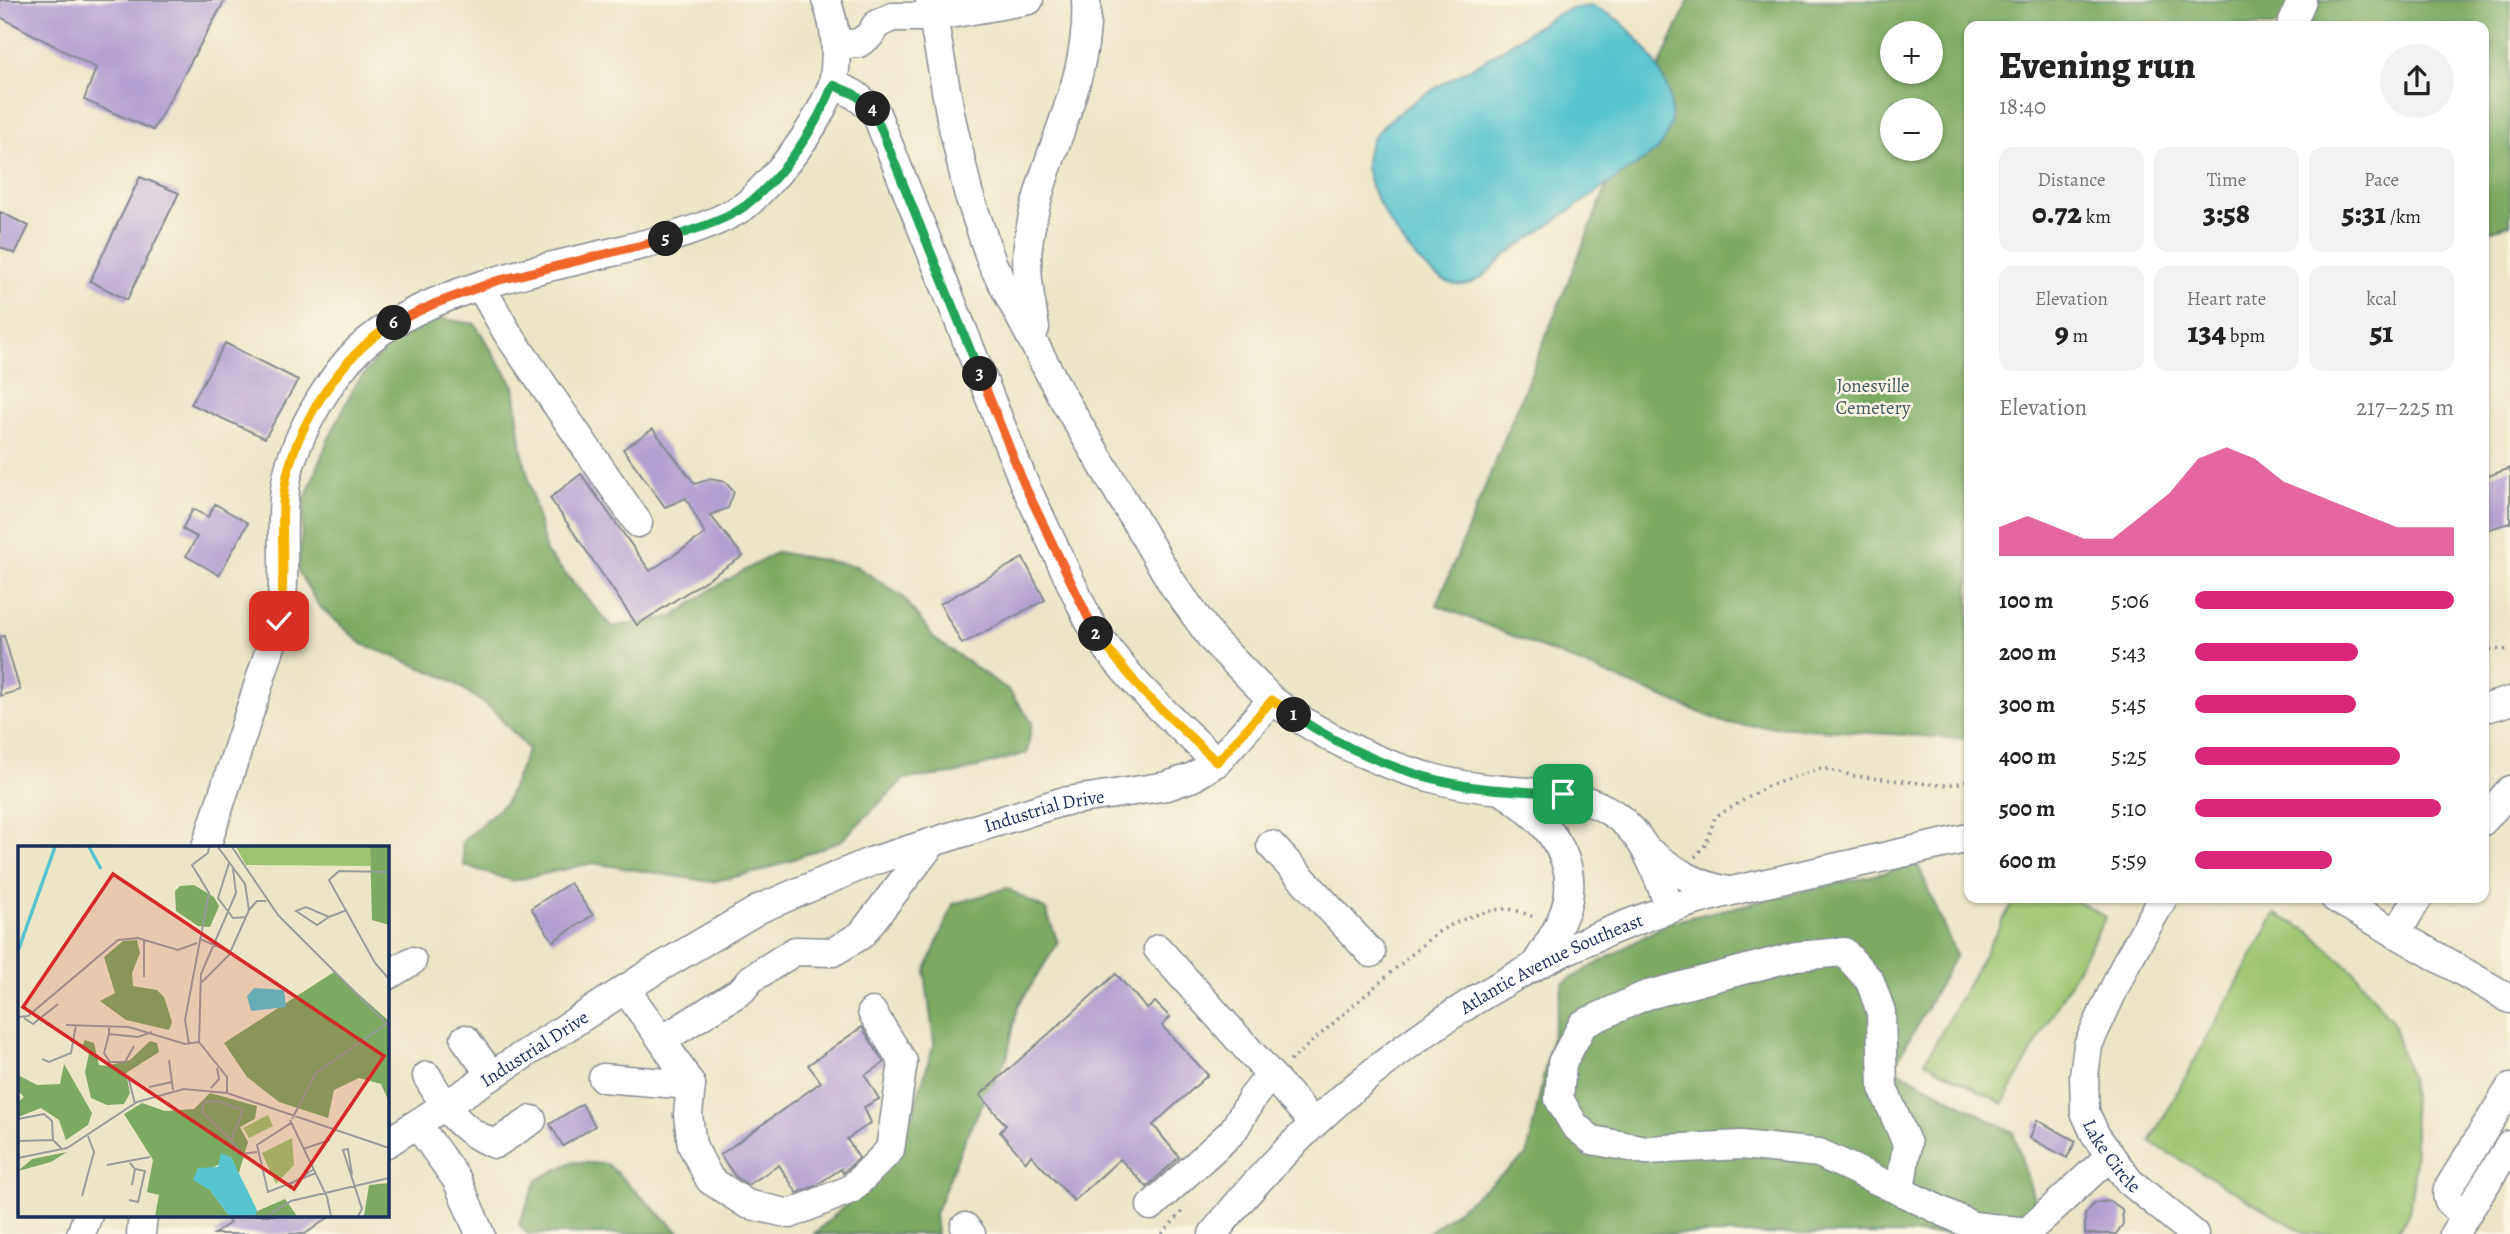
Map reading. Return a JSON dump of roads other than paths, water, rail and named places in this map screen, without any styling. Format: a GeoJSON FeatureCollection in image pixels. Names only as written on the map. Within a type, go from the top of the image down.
{"type":"FeatureCollection","features":[{"type":"Feature","properties":{"kind":"street"},"geometry":{"type":"LineString","coordinates":[[206,846],[279,621],[283,588],[283,503],[286,479],[304,428],[318,402],[358,350],[391,324],[434,304],[553,266],[664,240],[744,206],[779,172],[801,144],[822,111],[833,85],[836,45],[826,0]]}},
{"type":"Feature","properties":{"kind":"street"},"geometry":{"type":"LineString","coordinates":[[836,45],[859,43],[870,35],[876,25],[892,17],[932,9],[1029,0]]}},
{"type":"Feature","properties":{"kind":"street"},"geometry":{"type":"LineString","coordinates":[[1041,358],[1028,293],[1028,240],[1035,207],[1082,64],[1087,21],[1086,0]]}},
{"type":"Feature","properties":{"kind":"street"},"geometry":{"type":"LineString","coordinates":[[2293,21],[2302,0]]}},
{"type":"Feature","properties":{"kind":"street"},"geometry":{"type":"LineString","coordinates":[[932,9],[951,118],[968,192],[992,263],[1041,358],[1181,596],[1213,640],[1272,700],[1324,733],[1373,758],[1430,778],[1501,790],[1545,792],[1581,798],[1618,817],[1631,829],[1646,850],[1670,909]]}},
{"type":"Feature","properties":{"kind":"street"},"geometry":{"type":"LineString","coordinates":[[833,85],[854,94],[875,111],[1024,484],[1099,639],[1129,677],[1217,762]]}},
{"type":"Feature","properties":{"kind":"street"},"geometry":{"type":"LineString","coordinates":[[481,287],[508,334],[638,523]]}},
{"type":"Feature","properties":{"kind":"street","name":"Industrial Drive"},"geometry":{"type":"LineString","coordinates":[[388,1143],[625,989],[761,908],[831,877],[1061,802],[1167,786],[1193,777],[1217,762],[1272,700]]}},
{"type":"Feature","properties":{"kind":"street"},"geometry":{"type":"LineString","coordinates":[[2489,707],[2510,701]]}},
{"type":"Feature","properties":{"kind":"street"},"geometry":{"type":"LineString","coordinates":[[1501,790],[1518,800],[1547,827],[1563,855],[1567,871],[1567,901],[1551,939],[1534,967]]}},
{"type":"Feature","properties":{"kind":"street"},"geometry":{"type":"LineString","coordinates":[[2489,814],[2510,790]]}},
{"type":"Feature","properties":{"kind":"street","name":"Atlantic Avenue Southeast"},"geometry":{"type":"LineString","coordinates":[[1213,1234],[1254,1183],[1313,1122],[1380,1067],[1451,1016],[1534,967],[1612,931],[1670,909],[1732,891],[1964,839]]}},
{"type":"Feature","properties":{"kind":"street"},"geometry":{"type":"LineString","coordinates":[[662,1040],[742,990],[751,979],[795,951],[833,952],[861,935],[933,842]]}},
{"type":"Feature","properties":{"kind":"street"},"geometry":{"type":"LineString","coordinates":[[1271,845],[1371,953]]}},
{"type":"Feature","properties":{"kind":"street"},"geometry":{"type":"LineString","coordinates":[[1646,850],[1683,876],[1700,884],[1732,891]]}},
{"type":"Feature","properties":{"kind":"street","name":"Lake Circle"},"geometry":{"type":"LineString","coordinates":[[2160,903],[2126,963],[2088,1045],[2084,1076],[2084,1112],[2096,1136],[2129,1181],[2194,1234]]}},
{"type":"Feature","properties":{"kind":"street"},"geometry":{"type":"LineString","coordinates":[[2343,903],[2510,999]]}},
{"type":"Feature","properties":{"kind":"street"},"geometry":{"type":"LineString","coordinates":[[2396,934],[2415,903]]}},
{"type":"Feature","properties":{"kind":"street"},"geometry":{"type":"LineString","coordinates":[[1157,949],[1313,1122]]}},
{"type":"Feature","properties":{"kind":"street"},"geometry":{"type":"LineString","coordinates":[[1900,1191],[1907,1144],[1883,1088],[1881,1012],[1870,981],[1844,952],[1796,956],[1644,996],[1583,1024],[1562,1063],[1559,1099],[1575,1126],[1592,1140],[1646,1150],[1741,1144],[1819,1153],[1973,1226],[2027,1231],[2110,1156]]}},
{"type":"Feature","properties":{"kind":"street"},"geometry":{"type":"LineString","coordinates":[[388,975],[412,961]]}},
{"type":"Feature","properties":{"kind":"street"},"geometry":{"type":"LineString","coordinates":[[625,989],[691,1085],[688,1115],[692,1145],[710,1180],[747,1204],[790,1214],[851,1189],[890,1150],[903,1062],[872,1012]]}},
{"type":"Feature","properties":{"kind":"street"},"geometry":{"type":"LineString","coordinates":[[465,1039],[492,1076]]}},
{"type":"Feature","properties":{"kind":"street"},"geometry":{"type":"LineString","coordinates":[[1151,1206],[1233,1131],[1252,1098],[1270,1075]]}},
{"type":"Feature","properties":{"kind":"street"},"geometry":{"type":"LineString","coordinates":[[427,1076],[445,1106],[474,1136],[495,1144],[532,1120]]}},
{"type":"Feature","properties":{"kind":"street"},"geometry":{"type":"LineString","coordinates":[[603,1078],[691,1085]]}},
{"type":"Feature","properties":{"kind":"street"},"geometry":{"type":"LineString","coordinates":[[2460,1224],[2446,1196],[2448,1189],[2510,1088]]}},
{"type":"Feature","properties":{"kind":"street"},"geometry":{"type":"LineString","coordinates":[[417,1124],[457,1180],[480,1234]]}},
{"type":"Feature","properties":{"kind":"street"},"geometry":{"type":"LineString","coordinates":[[2460,1224],[2510,1145]]}},
{"type":"Feature","properties":{"kind":"street"},"geometry":{"type":"LineString","coordinates":[[81,1234],[88,1216]]}},
{"type":"Feature","properties":{"kind":"street"},"geometry":{"type":"LineString","coordinates":[[141,1234],[143,1216]]}},
{"type":"Feature","properties":{"kind":"water"},"geometry":{"type":"Polygon","coordinates":[[[1593,6],[1622,23],[1647,51],[1657,67],[1666,84],[1670,102],[1671,119],[1666,136],[1655,152],[1504,256],[1476,281],[1456,285],[1442,280],[1428,270],[1400,238],[1378,202],[1366,168],[1370,144],[1389,121],[1421,97],[1556,15],[1570,9],[1593,6]]]}},
{"type":"Feature","properties":{"kind":"park label","name":"Jonesville Cemetery"},"geometry":{"type":"Point","coordinates":[1873,396]}}]}
